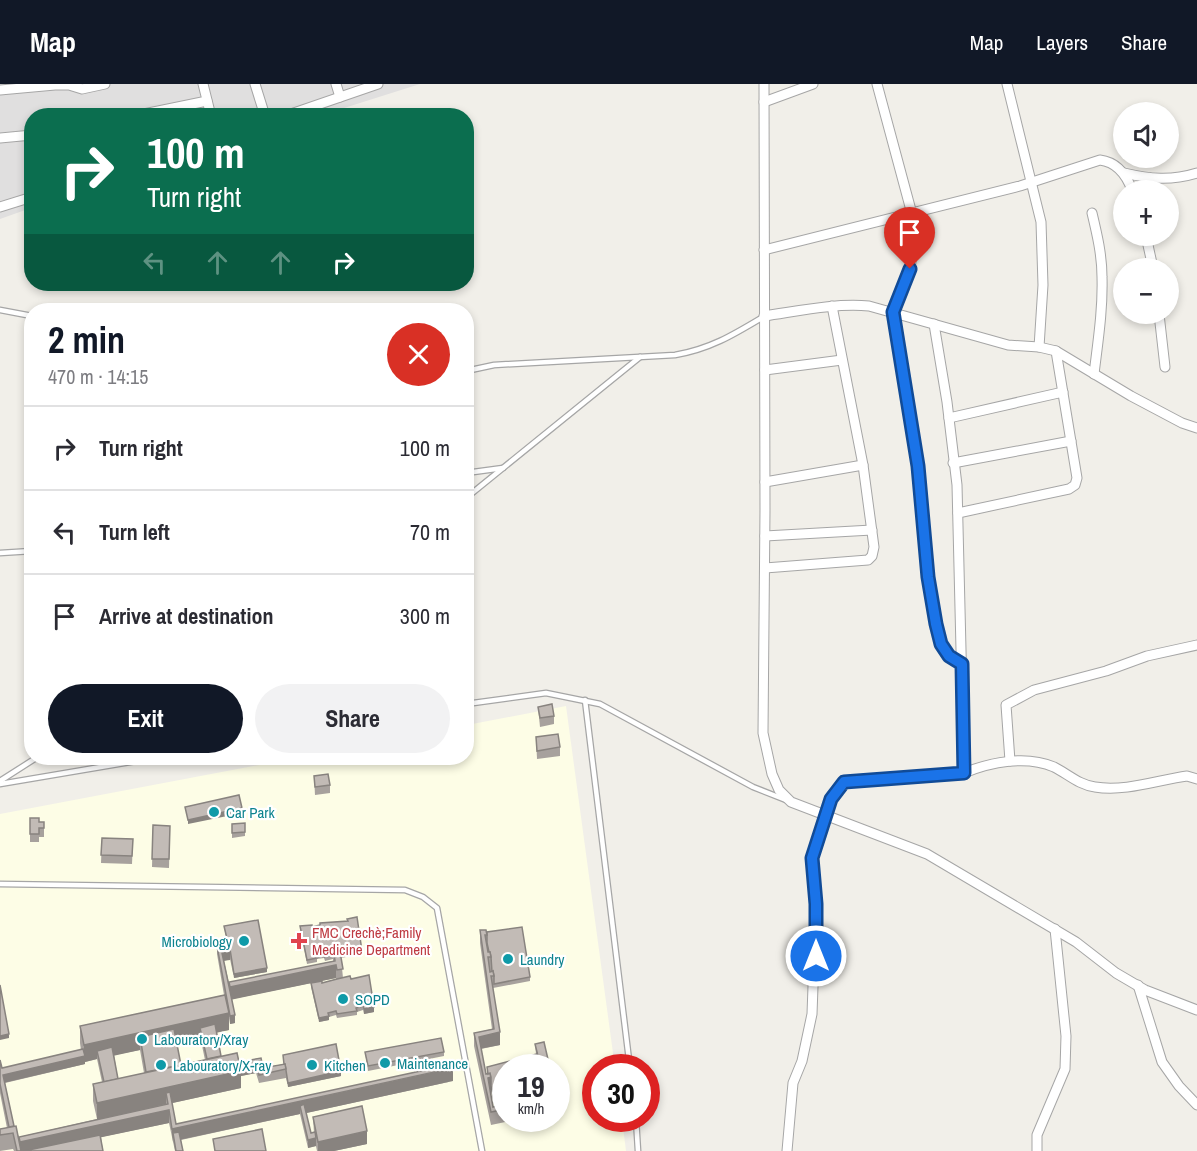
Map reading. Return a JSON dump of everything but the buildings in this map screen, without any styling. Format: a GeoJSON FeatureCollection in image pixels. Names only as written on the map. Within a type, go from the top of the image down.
{"type":"FeatureCollection","features":[{"type":"Feature","properties":{"kind":"street"},"geometry":{"type":"LineString","coordinates":[[0,90],[55,85],[82,89],[105,84]]}},
{"type":"Feature","properties":{"kind":"street"},"geometry":{"type":"LineString","coordinates":[[202,84],[209,108]]}},
{"type":"Feature","properties":{"kind":"street"},"geometry":{"type":"LineString","coordinates":[[255,84],[262,108]]}},
{"type":"Feature","properties":{"kind":"street"},"geometry":{"type":"LineString","coordinates":[[336,84],[340,97]]}},
{"type":"Feature","properties":{"kind":"street"},"geometry":{"type":"LineString","coordinates":[[308,108],[378,84]]}},
{"type":"Feature","properties":{"kind":"street"},"geometry":{"type":"LineString","coordinates":[[764,84],[763,733],[772,774],[779,790],[791,802],[927,854],[1076,942],[1116,973],[1138,986],[1197,1010]]}},
{"type":"Feature","properties":{"kind":"street"},"geometry":{"type":"LineString","coordinates":[[764,102],[813,84]]}},
{"type":"Feature","properties":{"kind":"street"},"geometry":{"type":"LineString","coordinates":[[877,84],[912,214],[910,269],[893,312],[918,466],[928,577],[941,644],[949,656],[962,664]]}},
{"type":"Feature","properties":{"kind":"street"},"geometry":{"type":"LineString","coordinates":[[1007,84],[1041,222],[1043,285],[1039,347]]}},
{"type":"Feature","properties":{"kind":"street"},"geometry":{"type":"LineString","coordinates":[[173,108],[207,101]]}},
{"type":"Feature","properties":{"kind":"street"},"geometry":{"type":"LineString","coordinates":[[0,138],[24,136]]}},
{"type":"Feature","properties":{"kind":"street"},"geometry":{"type":"LineString","coordinates":[[764,250],[1030,183],[1100,160],[1110,161],[1124,173],[1127,180]]}},
{"type":"Feature","properties":{"kind":"street"},"geometry":{"type":"LineString","coordinates":[[1124,173],[1161,180],[1197,173]]}},
{"type":"Feature","properties":{"kind":"street"},"geometry":{"type":"LineString","coordinates":[[0,207],[24,200]]}},
{"type":"Feature","properties":{"kind":"street"},"geometry":{"type":"LineString","coordinates":[[1092,213],[1100,248],[1102,275],[1100,331],[1094,374]]}},
{"type":"Feature","properties":{"kind":"street"},"geometry":{"type":"LineString","coordinates":[[764,316],[832,306],[869,306],[1008,345],[1039,347],[1056,351],[1131,396],[1182,423],[1197,428]]}},
{"type":"Feature","properties":{"kind":"street"},"geometry":{"type":"LineString","coordinates":[[765,568],[868,560],[872,556],[874,547],[863,465],[832,306]]}},
{"type":"Feature","properties":{"kind":"street"},"geometry":{"type":"LineString","coordinates":[[934,324],[949,418],[958,513],[964,773]]}},
{"type":"Feature","properties":{"kind":"street"},"geometry":{"type":"LineString","coordinates":[[1160,324],[1165,367]]}},
{"type":"Feature","properties":{"kind":"street"},"geometry":{"type":"LineString","coordinates":[[958,513],[1075,486],[1077,478],[1056,351]]}},
{"type":"Feature","properties":{"kind":"street"},"geometry":{"type":"LineString","coordinates":[[765,370],[842,360]]}},
{"type":"Feature","properties":{"kind":"street"},"geometry":{"type":"LineString","coordinates":[[949,418],[1063,392]]}},
{"type":"Feature","properties":{"kind":"street"},"geometry":{"type":"LineString","coordinates":[[953,463],[1071,441]]}},
{"type":"Feature","properties":{"kind":"street"},"geometry":{"type":"LineString","coordinates":[[765,482],[863,465]]}},
{"type":"Feature","properties":{"kind":"street"},"geometry":{"type":"LineString","coordinates":[[765,536],[872,530]]}},
{"type":"Feature","properties":{"kind":"street"},"geometry":{"type":"LineString","coordinates":[[1010,761],[1006,705],[1034,690],[1106,671],[1147,656],[1197,645]]}},
{"type":"Feature","properties":{"kind":"street"},"geometry":{"type":"LineString","coordinates":[[787,1151],[793,1083],[802,1061],[813,1014],[816,904],[812,858],[831,799],[844,782],[964,773],[978,767],[1010,761],[1040,762],[1056,768],[1070,778],[1095,787],[1119,788],[1187,776],[1197,779]]}},
{"type":"Feature","properties":{"kind":"street"},"geometry":{"type":"LineString","coordinates":[[1037,1151],[1037,1136],[1065,1069],[1066,1036],[1055,929]]}},
{"type":"Feature","properties":{"kind":"street"},"geometry":{"type":"LineString","coordinates":[[1138,986],[1162,1062],[1179,1086],[1197,1105]]}},
{"type":"Feature","properties":{"kind":"lane"},"geometry":{"type":"LineString","coordinates":[[0,310],[24,314]]}},
{"type":"Feature","properties":{"kind":"lane"},"geometry":{"type":"LineString","coordinates":[[474,369],[494,365],[640,357],[696,351],[723,341],[764,316]]}},
{"type":"Feature","properties":{"kind":"lane"},"geometry":{"type":"LineString","coordinates":[[474,492],[640,357]]}},
{"type":"Feature","properties":{"kind":"lane"},"geometry":{"type":"LineString","coordinates":[[474,472],[506,467]]}},
{"type":"Feature","properties":{"kind":"lane"},"geometry":{"type":"LineString","coordinates":[[0,554],[24,552]]}},
{"type":"Feature","properties":{"kind":"lane"},"geometry":{"type":"LineString","coordinates":[[474,703],[546,693],[600,704],[753,787],[791,802]]}},
{"type":"Feature","properties":{"kind":"lane"},"geometry":{"type":"LineString","coordinates":[[585,700],[628,1054]]}},
{"type":"Feature","properties":{"kind":"lane"},"geometry":{"type":"LineString","coordinates":[[0,782],[26,765]]}},
{"type":"Feature","properties":{"kind":"lane"},"geometry":{"type":"LineString","coordinates":[[0,782],[109,765]]}},
{"type":"Feature","properties":{"kind":"lane"},"geometry":{"type":"LineString","coordinates":[[0,884],[405,890],[423,897],[437,908],[482,1151]]}},
{"type":"Feature","properties":{"kind":"lane"},"geometry":{"type":"LineString","coordinates":[[637,1132],[639,1151]]}},
{"type":"Feature","properties":{"kind":"shaded area"},"geometry":{"type":"Polygon","coordinates":[[[0,84],[420,84],[344,108],[24,108],[24,210],[0,219],[0,84]]]}},
{"type":"Feature","properties":{"kind":"shaded area","name":"FMC Crechè;Family Medicine Department"},"geometry":{"type":"Polygon","coordinates":[[[566,706],[613,1054],[582,1054],[582,1132],[624,1132],[626,1151],[0,1151],[0,814],[259,765],[474,765],[474,724],[566,706]]]}},
{"type":"Feature","properties":{"kind":"place","name":"Car Park"},"geometry":{"type":"Point","coordinates":[214,812]}},
{"type":"Feature","properties":{"kind":"place","name":"Microbiology"},"geometry":{"type":"Point","coordinates":[244,941]}},
{"type":"Feature","properties":{"kind":"place","name":"FMC Crechè;Family Medicine Department"},"geometry":{"type":"Point","coordinates":[299,941]}},
{"type":"Feature","properties":{"kind":"place","name":"Laundry"},"geometry":{"type":"Point","coordinates":[508,959]}},
{"type":"Feature","properties":{"kind":"place","name":"SOPD"},"geometry":{"type":"Point","coordinates":[343,999]}},
{"type":"Feature","properties":{"kind":"place","name":"Labouratory/Xray"},"geometry":{"type":"Point","coordinates":[142,1039]}},
{"type":"Feature","properties":{"kind":"place","name":"Maintenance"},"geometry":{"type":"Point","coordinates":[385,1063]}},
{"type":"Feature","properties":{"kind":"place","name":"Labouratory/X-ray"},"geometry":{"type":"Point","coordinates":[161,1065]}},
{"type":"Feature","properties":{"kind":"place","name":"Kitchen"},"geometry":{"type":"Point","coordinates":[312,1065]}},
{"type":"Feature","properties":{"kind":"route"},"geometry":{"type":"LineString","coordinates":[[816,956],[816,904],[812,858],[831,799],[844,782],[964,773],[962,664],[949,656],[941,644],[936,624],[928,577],[918,466],[893,312],[910,269]]}}]}
